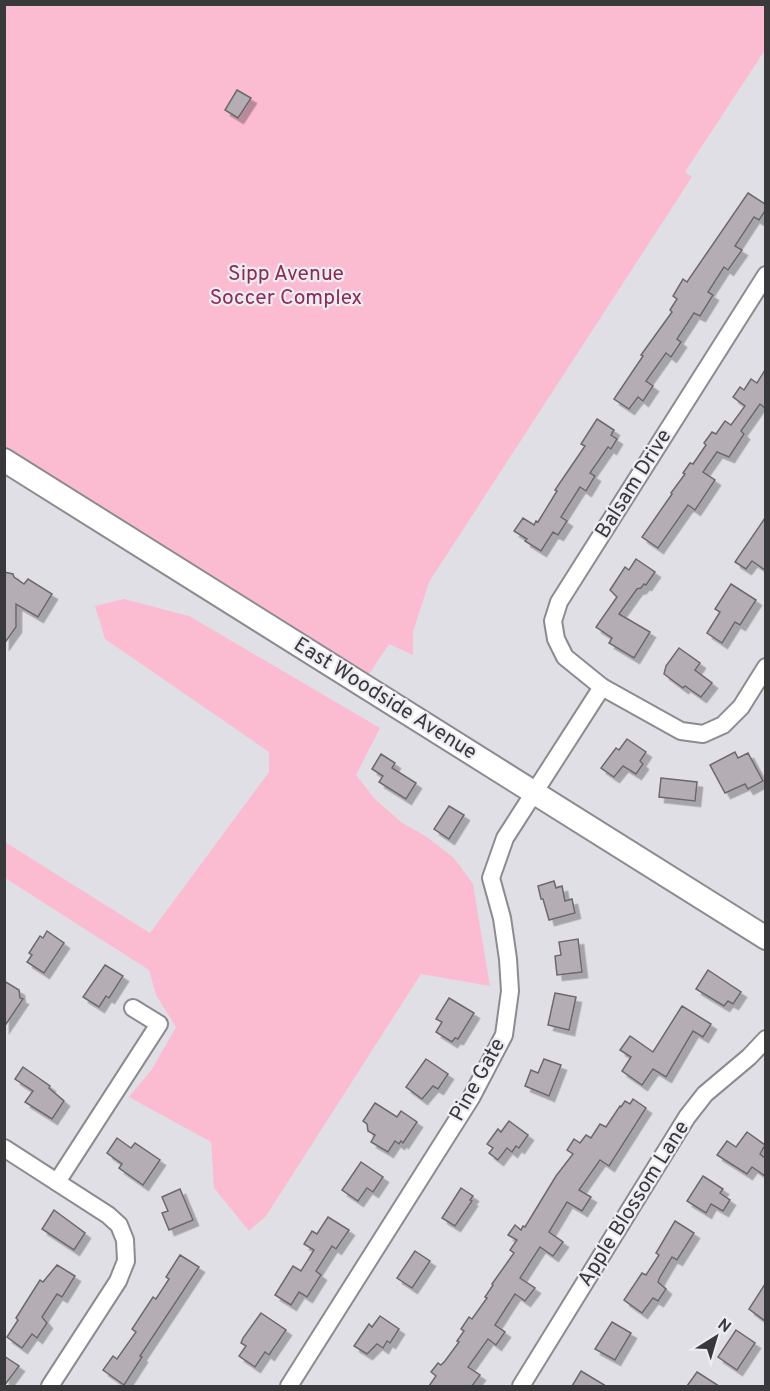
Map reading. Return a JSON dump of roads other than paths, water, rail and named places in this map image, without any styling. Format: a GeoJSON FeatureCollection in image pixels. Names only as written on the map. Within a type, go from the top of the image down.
{"type":"FeatureCollection","features":[{"type":"Feature","properties":{"kind":"main road","name":"East Woodside Avenue"},"geometry":{"type":"LineString","coordinates":[[4,460],[765,938]]}},
{"type":"Feature","properties":{"kind":"street","name":"Balsam Drive"},"geometry":{"type":"LineString","coordinates":[[765,275],[560,602],[553,621],[556,639],[565,657],[602,687],[681,731],[703,734],[723,725],[741,707],[765,667]]}},
{"type":"Feature","properties":{"kind":"street","name":"Pine Gate"},"geometry":{"type":"LineString","coordinates":[[289,1386],[471,1098],[504,1035],[510,991],[508,959],[502,918],[491,879],[506,838],[602,687]]}},
{"type":"Feature","properties":{"kind":"street"},"geometry":{"type":"LineString","coordinates":[[57,1182],[159,1024],[133,1008]]}},
{"type":"Feature","properties":{"kind":"street","name":"Apple Blossom Lane"},"geometry":{"type":"LineString","coordinates":[[521,1386],[687,1117],[705,1094],[735,1069],[765,1039]]}},
{"type":"Feature","properties":{"kind":"street"},"geometry":{"type":"LineString","coordinates":[[4,1148],[108,1215],[119,1226],[124,1240],[126,1261],[118,1281],[50,1386]]}},
{"type":"Feature","properties":{"kind":"park label","name":"Sipp Avenue Soccer Complex"},"geometry":{"type":"Point","coordinates":[286,286]}}]}
